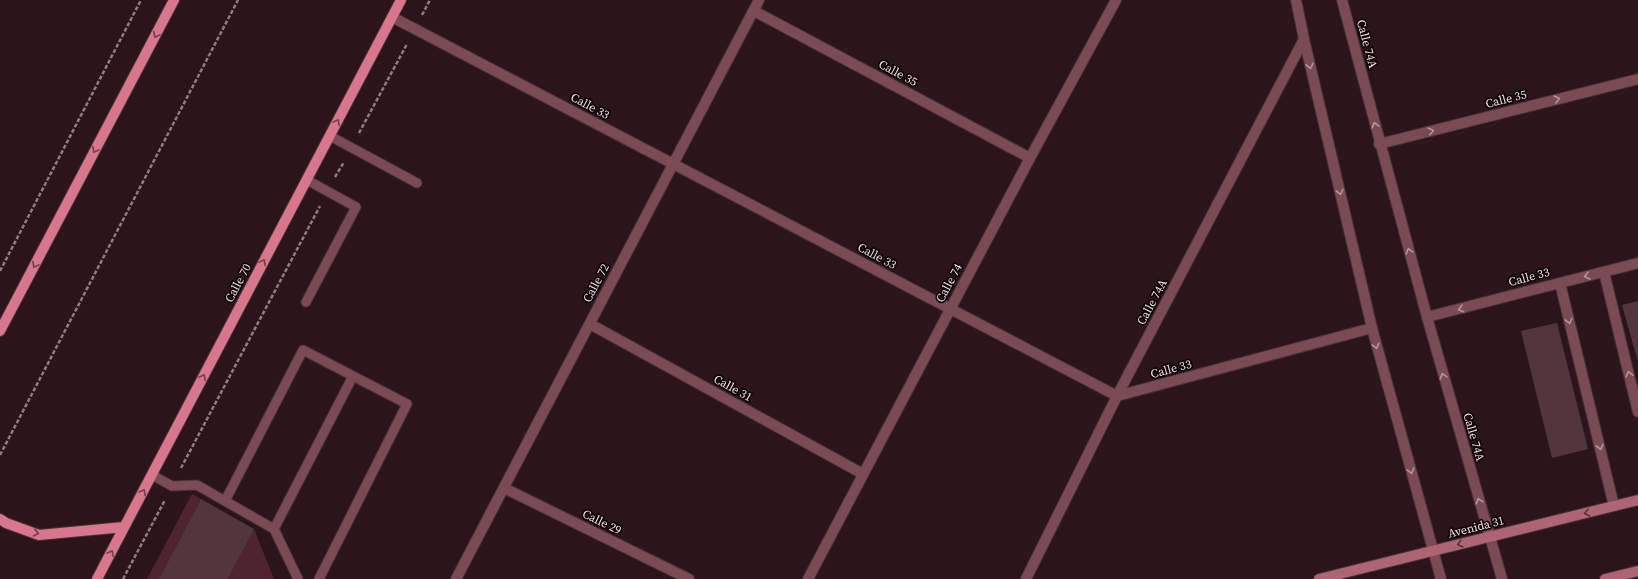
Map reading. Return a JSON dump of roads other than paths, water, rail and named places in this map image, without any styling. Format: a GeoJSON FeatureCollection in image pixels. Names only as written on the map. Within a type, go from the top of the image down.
{"type":"FeatureCollection","features":[{"type":"Feature","properties":{"kind":"main road"},"geometry":{"type":"LineString","coordinates":[[0,331],[174,0]]}},
{"type":"Feature","properties":{"kind":"main road","name":"Calle 70"},"geometry":{"type":"LineString","coordinates":[[97,579],[401,0]]}},
{"type":"Feature","properties":{"kind":"main road","name":"Avenida 31"},"geometry":{"type":"LineString","coordinates":[[1319,579],[1638,500]]}},
{"type":"Feature","properties":{"kind":"main road"},"geometry":{"type":"LineString","coordinates":[[0,519],[6,523],[39,535],[124,527]]}},
{"type":"Feature","properties":{"kind":"main road"},"geometry":{"type":"LineString","coordinates":[[1605,579],[1638,571]]}},
{"type":"Feature","properties":{"kind":"street","name":"Calle 72"},"geometry":{"type":"LineString","coordinates":[[456,579],[759,0]]}},
{"type":"Feature","properties":{"kind":"street","name":"Calle 74"},"geometry":{"type":"LineString","coordinates":[[808,579],[1030,158],[1116,0]]}},
{"type":"Feature","properties":{"kind":"street"},"geometry":{"type":"LineString","coordinates":[[1296,0],[1372,328],[1432,551],[1441,579]]}},
{"type":"Feature","properties":{"kind":"street","name":"Calle 74A"},"geometry":{"type":"LineString","coordinates":[[1342,0],[1427,317],[1502,579]]}},
{"type":"Feature","properties":{"kind":"street","name":"Calle 35"},"geometry":{"type":"LineString","coordinates":[[754,11],[1030,158]]}},
{"type":"Feature","properties":{"kind":"street","name":"Calle 33"},"geometry":{"type":"LineString","coordinates":[[392,17],[1117,396],[1372,328]]}},
{"type":"Feature","properties":{"kind":"street","name":"Calle 74A"},"geometry":{"type":"LineString","coordinates":[[1026,579],[1117,396],[1304,39]]}},
{"type":"Feature","properties":{"kind":"street","name":"Calle 35"},"geometry":{"type":"LineString","coordinates":[[1380,144],[1638,79]]}},
{"type":"Feature","properties":{"kind":"street","name":"Calle 33"},"geometry":{"type":"LineString","coordinates":[[1427,317],[1638,263]]}},
{"type":"Feature","properties":{"kind":"street"},"geometry":{"type":"LineString","coordinates":[[1604,272],[1638,412]]}},
{"type":"Feature","properties":{"kind":"street"},"geometry":{"type":"LineString","coordinates":[[1560,283],[1614,506]]}},
{"type":"Feature","properties":{"kind":"street","name":"Calle 31"},"geometry":{"type":"LineString","coordinates":[[590,324],[863,474]]}},
{"type":"Feature","properties":{"kind":"street","name":"Calle 29"},"geometry":{"type":"LineString","coordinates":[[504,488],[689,579]]}},
{"type":"Feature","properties":{"kind":"lane"},"geometry":{"type":"LineString","coordinates":[[330,136],[417,183]]}},
{"type":"Feature","properties":{"kind":"lane"},"geometry":{"type":"LineString","coordinates":[[306,302],[356,207],[307,180]]}},
{"type":"Feature","properties":{"kind":"lane"},"geometry":{"type":"LineString","coordinates":[[225,501],[303,350],[407,404],[319,579]]}},
{"type":"Feature","properties":{"kind":"lane"},"geometry":{"type":"LineString","coordinates":[[274,529],[353,376]]}},
{"type":"Feature","properties":{"kind":"lane"},"geometry":{"type":"LineString","coordinates":[[152,475],[172,486],[197,485],[274,529],[298,579]]}}]}
